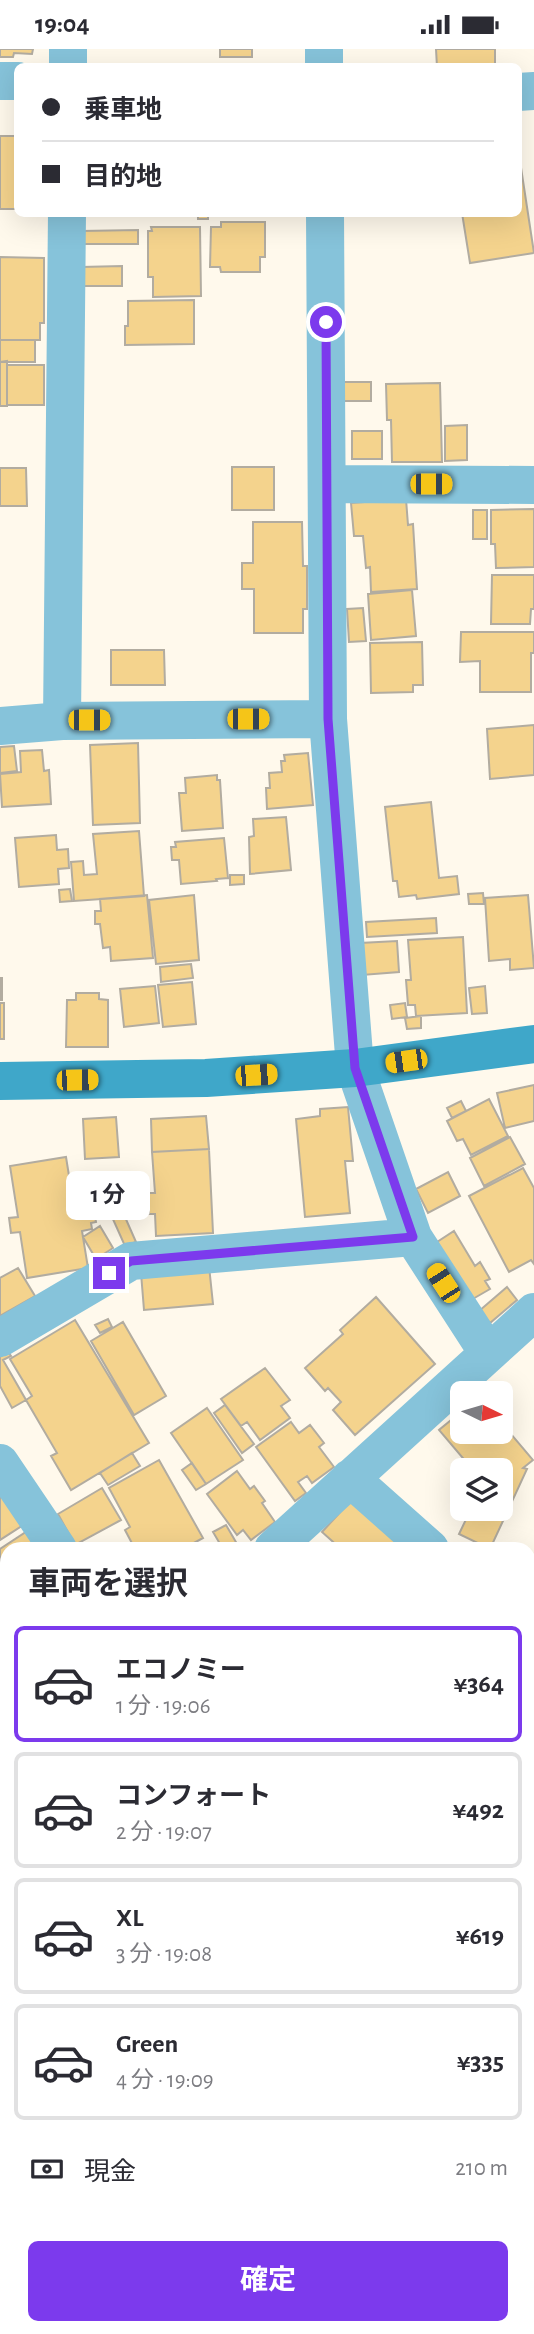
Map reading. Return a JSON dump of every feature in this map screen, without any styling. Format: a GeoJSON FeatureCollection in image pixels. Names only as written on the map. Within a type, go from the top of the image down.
{"type":"FeatureCollection","features":[{"type":"Feature","properties":{"kind":"street"},"geometry":{"type":"LineString","coordinates":[[62,721],[67,217]]}},
{"type":"Feature","properties":{"kind":"street"},"geometry":{"type":"LineString","coordinates":[[325,217],[328,719],[355,1068],[413,1237],[488,1353]]}},
{"type":"Feature","properties":{"kind":"street"},"geometry":{"type":"LineString","coordinates":[[328,484],[534,485]]}},
{"type":"Feature","properties":{"kind":"street"},"geometry":{"type":"LineString","coordinates":[[0,726],[62,721],[328,719]]}},
{"type":"Feature","properties":{"kind":"street"},"geometry":{"type":"LineString","coordinates":[[0,1081],[206,1078],[355,1068],[534,1044]]}},
{"type":"Feature","properties":{"kind":"street"},"geometry":{"type":"LineString","coordinates":[[0,1338],[131,1261],[413,1237]]}},
{"type":"Feature","properties":{"kind":"street"},"geometry":{"type":"LineString","coordinates":[[281,1542],[534,1312]]}},
{"type":"Feature","properties":{"kind":"street"},"geometry":{"type":"LineString","coordinates":[[0,1463],[53,1542]]}},
{"type":"Feature","properties":{"kind":"street"},"geometry":{"type":"LineString","coordinates":[[350,1478],[422,1542]]}},
{"type":"Feature","properties":{"kind":"building"},"geometry":{"type":"Polygon","coordinates":[[[0,49],[33,49],[32,54],[14,53],[13,57],[0,57],[0,49]]]}},
{"type":"Feature","properties":{"kind":"building"},"geometry":{"type":"Polygon","coordinates":[[[220,49],[252,49],[252,57],[220,57],[220,49]]]}},
{"type":"Feature","properties":{"kind":"building"},"geometry":{"type":"Polygon","coordinates":[[[436,49],[495,49],[495,63],[437,63],[436,49]]]}},
{"type":"Feature","properties":{"kind":"building"},"geometry":{"type":"Polygon","coordinates":[[[0,136],[14,136],[14,209],[0,209],[0,136]]]}},
{"type":"Feature","properties":{"kind":"building"},"geometry":{"type":"Polygon","coordinates":[[[522,174],[534,253],[470,263],[463,217],[522,217],[522,174]]]}},
{"type":"Feature","properties":{"kind":"building"},"geometry":{"type":"Polygon","coordinates":[[[221,222],[265,222],[265,257],[260,257],[260,272],[221,272],[220,267],[210,267],[211,227],[221,227],[221,222]]]}},
{"type":"Feature","properties":{"kind":"building"},"geometry":{"type":"Polygon","coordinates":[[[151,227],[200,227],[201,296],[153,297],[153,277],[148,277],[148,231],[152,231],[151,227]]]}},
{"type":"Feature","properties":{"kind":"building"},"geometry":{"type":"Polygon","coordinates":[[[138,230],[138,244],[81,244],[81,231],[138,230]]]}},
{"type":"Feature","properties":{"kind":"building"},"geometry":{"type":"Polygon","coordinates":[[[0,257],[44,258],[44,323],[40,323],[40,340],[0,340],[0,257]]]}},
{"type":"Feature","properties":{"kind":"building"},"geometry":{"type":"Polygon","coordinates":[[[122,266],[122,286],[81,286],[81,267],[122,266]]]}},
{"type":"Feature","properties":{"kind":"building"},"geometry":{"type":"Polygon","coordinates":[[[194,300],[194,344],[125,345],[128,301],[194,300]]]}},
{"type":"Feature","properties":{"kind":"building"},"geometry":{"type":"Polygon","coordinates":[[[0,340],[35,340],[35,362],[0,362],[0,340]]]}},
{"type":"Feature","properties":{"kind":"building"},"geometry":{"type":"Polygon","coordinates":[[[7,361],[7,406],[0,406],[0,362],[7,361]]]}},
{"type":"Feature","properties":{"kind":"building"},"geometry":{"type":"Polygon","coordinates":[[[7,365],[44,365],[44,405],[7,405],[7,365]]]}},
{"type":"Feature","properties":{"kind":"building"},"geometry":{"type":"Polygon","coordinates":[[[344,382],[371,382],[371,401],[344,401],[344,382]]]}},
{"type":"Feature","properties":{"kind":"building"},"geometry":{"type":"Polygon","coordinates":[[[440,383],[442,462],[392,462],[391,420],[387,420],[386,384],[440,383]]]}},
{"type":"Feature","properties":{"kind":"building"},"geometry":{"type":"Polygon","coordinates":[[[467,425],[467,460],[445,461],[445,426],[467,425]]]}},
{"type":"Feature","properties":{"kind":"building"},"geometry":{"type":"Polygon","coordinates":[[[352,431],[382,431],[382,459],[352,459],[352,431]]]}},
{"type":"Feature","properties":{"kind":"building"},"geometry":{"type":"Polygon","coordinates":[[[232,467],[274,467],[274,510],[232,510],[232,467]]]}},
{"type":"Feature","properties":{"kind":"building"},"geometry":{"type":"Polygon","coordinates":[[[0,468],[26,468],[27,506],[0,506],[0,468]]]}},
{"type":"Feature","properties":{"kind":"building"},"geometry":{"type":"Polygon","coordinates":[[[406,499],[408,525],[413,524],[417,589],[371,592],[370,567],[366,568],[363,536],[354,536],[351,503],[406,499]]]}},
{"type":"Feature","properties":{"kind":"building"},"geometry":{"type":"Polygon","coordinates":[[[534,509],[534,567],[496,568],[495,544],[491,544],[491,510],[534,509]]]}},
{"type":"Feature","properties":{"kind":"building"},"geometry":{"type":"Polygon","coordinates":[[[473,510],[487,510],[487,539],[473,539],[473,510]]]}},
{"type":"Feature","properties":{"kind":"building"},"geometry":{"type":"Polygon","coordinates":[[[253,522],[302,522],[303,566],[307,566],[307,609],[303,609],[303,633],[254,633],[254,589],[242,589],[242,563],[253,563],[253,522]]]}},
{"type":"Feature","properties":{"kind":"building"},"geometry":{"type":"Polygon","coordinates":[[[492,575],[534,575],[534,609],[531,609],[530,624],[491,624],[492,575]]]}},
{"type":"Feature","properties":{"kind":"building"},"geometry":{"type":"Polygon","coordinates":[[[412,590],[416,636],[371,640],[368,594],[412,590]]]}},
{"type":"Feature","properties":{"kind":"building"},"geometry":{"type":"Polygon","coordinates":[[[363,608],[366,641],[349,642],[347,609],[363,608]]]}},
{"type":"Feature","properties":{"kind":"building"},"geometry":{"type":"Polygon","coordinates":[[[461,632],[534,632],[531,692],[480,692],[480,661],[460,662],[461,632]]]}},
{"type":"Feature","properties":{"kind":"building"},"geometry":{"type":"Polygon","coordinates":[[[422,642],[423,685],[413,685],[413,692],[371,693],[370,643],[422,642]]]}},
{"type":"Feature","properties":{"kind":"building"},"geometry":{"type":"Polygon","coordinates":[[[111,650],[164,650],[165,685],[111,685],[111,650]]]}},
{"type":"Feature","properties":{"kind":"building"},"geometry":{"type":"Polygon","coordinates":[[[534,725],[534,775],[490,779],[487,729],[534,725]]]}},
{"type":"Feature","properties":{"kind":"building"},"geometry":{"type":"Polygon","coordinates":[[[138,743],[140,823],[93,825],[90,745],[138,743]]]}},
{"type":"Feature","properties":{"kind":"building"},"geometry":{"type":"Polygon","coordinates":[[[14,746],[17,771],[0,773],[0,747],[14,746]]]}},
{"type":"Feature","properties":{"kind":"building"},"geometry":{"type":"Polygon","coordinates":[[[42,750],[44,771],[49,770],[51,804],[2,807],[0,774],[21,772],[20,751],[42,750]]]}},
{"type":"Feature","properties":{"kind":"building"},"geometry":{"type":"Polygon","coordinates":[[[308,753],[313,805],[267,809],[266,788],[270,788],[269,773],[282,772],[281,761],[285,761],[284,755],[308,753]]]}},
{"type":"Feature","properties":{"kind":"building"},"geometry":{"type":"Polygon","coordinates":[[[217,775],[217,780],[220,780],[223,828],[182,831],[179,793],[186,793],[185,778],[217,775]]]}},
{"type":"Feature","properties":{"kind":"building"},"geometry":{"type":"Polygon","coordinates":[[[431,802],[439,878],[457,876],[459,894],[417,899],[416,895],[399,897],[397,881],[393,881],[385,807],[431,802]]]}},
{"type":"Feature","properties":{"kind":"building"},"geometry":{"type":"Polygon","coordinates":[[[286,817],[291,870],[250,874],[249,837],[254,836],[253,819],[286,817]]]}},
{"type":"Feature","properties":{"kind":"building"},"geometry":{"type":"Polygon","coordinates":[[[139,831],[144,896],[74,901],[71,862],[83,861],[84,875],[97,874],[93,834],[139,831]]]}},
{"type":"Feature","properties":{"kind":"building"},"geometry":{"type":"Polygon","coordinates":[[[56,835],[57,850],[68,849],[69,868],[58,869],[59,884],[19,887],[15,838],[56,835]]]}},
{"type":"Feature","properties":{"kind":"building"},"geometry":{"type":"Polygon","coordinates":[[[224,838],[228,878],[181,884],[179,860],[172,860],[171,847],[176,847],[175,842],[224,838]]]}},
{"type":"Feature","properties":{"kind":"building"},"geometry":{"type":"Polygon","coordinates":[[[230,875],[244,875],[244,884],[230,885],[230,875]]]}},
{"type":"Feature","properties":{"kind":"building"},"geometry":{"type":"Polygon","coordinates":[[[70,889],[72,901],[60,902],[59,890],[70,889]]]}},
{"type":"Feature","properties":{"kind":"building"},"geometry":{"type":"Polygon","coordinates":[[[483,893],[484,904],[469,904],[468,894],[483,893]]]}},
{"type":"Feature","properties":{"kind":"building"},"geometry":{"type":"Polygon","coordinates":[[[147,895],[153,958],[111,961],[110,947],[103,948],[100,924],[95,924],[95,911],[101,911],[100,899],[147,895]]]}},
{"type":"Feature","properties":{"kind":"building"},"geometry":{"type":"Polygon","coordinates":[[[194,895],[199,960],[156,964],[149,900],[194,895]]]}},
{"type":"Feature","properties":{"kind":"building"},"geometry":{"type":"Polygon","coordinates":[[[528,895],[534,968],[510,970],[510,959],[489,961],[485,898],[528,895]]]}},
{"type":"Feature","properties":{"kind":"building"},"geometry":{"type":"Polygon","coordinates":[[[436,918],[437,933],[367,937],[366,922],[436,918]]]}},
{"type":"Feature","properties":{"kind":"building"},"geometry":{"type":"Polygon","coordinates":[[[463,937],[467,1013],[416,1016],[415,1005],[408,1005],[406,980],[411,980],[408,940],[463,937]]]}},
{"type":"Feature","properties":{"kind":"building"},"geometry":{"type":"Polygon","coordinates":[[[397,941],[399,972],[362,975],[360,943],[397,941]]]}},
{"type":"Feature","properties":{"kind":"building"},"geometry":{"type":"Polygon","coordinates":[[[191,964],[193,978],[161,982],[160,967],[191,964]]]}},
{"type":"Feature","properties":{"kind":"building"},"geometry":{"type":"Polygon","coordinates":[[[2,978],[2,1000],[0,1000],[2,978]]]}},
{"type":"Feature","properties":{"kind":"building"},"geometry":{"type":"Polygon","coordinates":[[[192,982],[196,1024],[163,1027],[158,985],[192,982]]]}},
{"type":"Feature","properties":{"kind":"building"},"geometry":{"type":"Polygon","coordinates":[[[155,986],[159,1023],[124,1027],[120,989],[155,986]]]}},
{"type":"Feature","properties":{"kind":"building"},"geometry":{"type":"Polygon","coordinates":[[[485,986],[487,1013],[472,1014],[469,988],[485,986]]]}},
{"type":"Feature","properties":{"kind":"building"},"geometry":{"type":"Polygon","coordinates":[[[76,993],[99,993],[99,999],[108,1000],[108,1047],[66,1047],[67,1000],[76,1000],[76,993]]]}},
{"type":"Feature","properties":{"kind":"building"},"geometry":{"type":"Polygon","coordinates":[[[0,1003],[4,1003],[4,1039],[0,1039],[0,1003]]]}},
{"type":"Feature","properties":{"kind":"building"},"geometry":{"type":"Polygon","coordinates":[[[405,1003],[407,1017],[392,1019],[390,1005],[405,1003]]]}},
{"type":"Feature","properties":{"kind":"building"},"geometry":{"type":"Polygon","coordinates":[[[421,1016],[421,1028],[407,1029],[405,1018],[421,1016]]]}},
{"type":"Feature","properties":{"kind":"building"},"geometry":{"type":"Polygon","coordinates":[[[534,1085],[534,1121],[505,1128],[497,1093],[534,1085]]]}},
{"type":"Feature","properties":{"kind":"building"},"geometry":{"type":"Polygon","coordinates":[[[489,1099],[508,1136],[471,1155],[463,1139],[457,1141],[447,1121],[489,1099]]]}},
{"type":"Feature","properties":{"kind":"building"},"geometry":{"type":"Polygon","coordinates":[[[461,1101],[466,1111],[452,1118],[447,1108],[461,1101]]]}},
{"type":"Feature","properties":{"kind":"building"},"geometry":{"type":"Polygon","coordinates":[[[348,1107],[353,1161],[345,1161],[350,1213],[305,1217],[296,1119],[320,1116],[320,1109],[348,1107]]]}},
{"type":"Feature","properties":{"kind":"building"},"geometry":{"type":"Polygon","coordinates":[[[206,1116],[209,1149],[152,1152],[151,1119],[206,1116]]]}},
{"type":"Feature","properties":{"kind":"building"},"geometry":{"type":"Polygon","coordinates":[[[116,1117],[119,1157],[85,1159],[83,1119],[116,1117]]]}},
{"type":"Feature","properties":{"kind":"building"},"geometry":{"type":"Polygon","coordinates":[[[510,1137],[525,1164],[484,1186],[470,1158],[510,1137]]]}},
{"type":"Feature","properties":{"kind":"building"},"geometry":{"type":"Polygon","coordinates":[[[209,1149],[213,1233],[156,1236],[155,1214],[149,1214],[148,1193],[155,1193],[152,1152],[209,1149]]]}},
{"type":"Feature","properties":{"kind":"building"},"geometry":{"type":"Polygon","coordinates":[[[66,1157],[70,1182],[88,1179],[96,1222],[91,1223],[92,1229],[82,1231],[88,1268],[27,1278],[20,1232],[11,1233],[9,1218],[18,1217],[10,1166],[66,1157]]]}},
{"type":"Feature","properties":{"kind":"building"},"geometry":{"type":"Polygon","coordinates":[[[523,1168],[534,1188],[534,1264],[531,1260],[509,1272],[469,1196],[523,1168]]]}},
{"type":"Feature","properties":{"kind":"building"},"geometry":{"type":"Polygon","coordinates":[[[448,1172],[460,1196],[428,1213],[416,1189],[448,1172]]]}},
{"type":"Feature","properties":{"kind":"building"},"geometry":{"type":"Polygon","coordinates":[[[110,1183],[136,1242],[125,1246],[99,1188],[110,1183]]]}},
{"type":"Feature","properties":{"kind":"building"},"geometry":{"type":"Polygon","coordinates":[[[100,1226],[113,1248],[96,1259],[83,1237],[100,1226]]]}},
{"type":"Feature","properties":{"kind":"building"},"geometry":{"type":"Polygon","coordinates":[[[454,1231],[475,1266],[480,1262],[490,1279],[485,1281],[490,1289],[471,1300],[437,1242],[454,1231]]]}},
{"type":"Feature","properties":{"kind":"building"},"geometry":{"type":"Polygon","coordinates":[[[209,1266],[213,1304],[144,1310],[141,1273],[209,1266]]]}},
{"type":"Feature","properties":{"kind":"building"},"geometry":{"type":"Polygon","coordinates":[[[18,1268],[35,1296],[0,1316],[0,1278],[18,1268]]]}},
{"type":"Feature","properties":{"kind":"building"},"geometry":{"type":"Polygon","coordinates":[[[507,1287],[517,1300],[490,1323],[479,1311],[507,1287]]]}},
{"type":"Feature","properties":{"kind":"building"},"geometry":{"type":"Polygon","coordinates":[[[376,1297],[435,1364],[355,1435],[333,1410],[341,1402],[328,1388],[325,1391],[305,1368],[343,1334],[340,1330],[376,1297]]]}},
{"type":"Feature","properties":{"kind":"building"},"geometry":{"type":"Polygon","coordinates":[[[108,1319],[112,1327],[100,1333],[95,1325],[108,1319]]]}},
{"type":"Feature","properties":{"kind":"building"},"geometry":{"type":"Polygon","coordinates":[[[75,1320],[149,1443],[71,1490],[51,1456],[57,1453],[26,1400],[32,1396],[10,1359],[75,1320]]]}},
{"type":"Feature","properties":{"kind":"building"},"geometry":{"type":"Polygon","coordinates":[[[123,1322],[166,1396],[134,1415],[91,1341],[123,1322]]]}},
{"type":"Feature","properties":{"kind":"building"},"geometry":{"type":"Polygon","coordinates":[[[8,1352],[11,1356],[3,1360],[26,1400],[12,1408],[0,1386],[0,1357],[8,1352]]]}},
{"type":"Feature","properties":{"kind":"building"},"geometry":{"type":"Polygon","coordinates":[[[265,1368],[290,1400],[281,1406],[290,1418],[260,1440],[247,1422],[241,1426],[221,1399],[265,1368]]]}},
{"type":"Feature","properties":{"kind":"building"},"geometry":{"type":"Polygon","coordinates":[[[225,1405],[254,1444],[242,1453],[214,1413],[225,1405]]]}},
{"type":"Feature","properties":{"kind":"building"},"geometry":{"type":"Polygon","coordinates":[[[207,1408],[243,1460],[206,1484],[171,1433],[207,1408]]]}},
{"type":"Feature","properties":{"kind":"building"},"geometry":{"type":"Polygon","coordinates":[[[450,1421],[450,1443],[439,1430],[450,1421]]]}},
{"type":"Feature","properties":{"kind":"building"},"geometry":{"type":"Polygon","coordinates":[[[291,1422],[299,1433],[310,1425],[324,1443],[319,1447],[334,1467],[312,1483],[307,1476],[298,1482],[306,1493],[295,1501],[256,1447],[291,1422]]]}},
{"type":"Feature","properties":{"kind":"building"},"geometry":{"type":"Polygon","coordinates":[[[513,1436],[533,1460],[523,1468],[527,1469],[513,1499],[513,1458],[463,1458],[451,1444],[513,1444],[513,1436]]]}},
{"type":"Feature","properties":{"kind":"building"},"geometry":{"type":"Polygon","coordinates":[[[132,1453],[140,1466],[108,1485],[100,1473],[132,1453]]]}},
{"type":"Feature","properties":{"kind":"building"},"geometry":{"type":"Polygon","coordinates":[[[159,1460],[203,1538],[196,1542],[131,1542],[125,1530],[130,1527],[109,1488],[159,1460]]]}},
{"type":"Feature","properties":{"kind":"building"},"geometry":{"type":"Polygon","coordinates":[[[192,1463],[206,1484],[196,1490],[182,1470],[192,1463]]]}},
{"type":"Feature","properties":{"kind":"building"},"geometry":{"type":"Polygon","coordinates":[[[237,1471],[250,1489],[254,1486],[275,1522],[251,1540],[243,1530],[237,1535],[207,1494],[237,1471]]]}},
{"type":"Feature","properties":{"kind":"building"},"geometry":{"type":"Polygon","coordinates":[[[0,1478],[28,1522],[0,1540],[0,1478]]]}},
{"type":"Feature","properties":{"kind":"building"},"geometry":{"type":"Polygon","coordinates":[[[102,1488],[121,1520],[81,1542],[73,1542],[58,1514],[102,1488]]]}},
{"type":"Feature","properties":{"kind":"building"},"geometry":{"type":"Polygon","coordinates":[[[357,1494],[399,1542],[333,1542],[322,1532],[357,1494]]]}},
{"type":"Feature","properties":{"kind":"building"},"geometry":{"type":"Polygon","coordinates":[[[465,1521],[503,1521],[493,1542],[476,1542],[459,1534],[465,1521]]]}},
{"type":"Feature","properties":{"kind":"building"},"geometry":{"type":"Polygon","coordinates":[[[226,1525],[236,1542],[219,1542],[213,1532],[226,1525]]]}},
{"type":"Feature","properties":{"kind":"building"},"geometry":{"type":"Polygon","coordinates":[[[32,1528],[41,1542],[11,1542],[32,1528]]]}},
{"type":"Feature","properties":{"kind":"route"},"geometry":{"type":"LineString","coordinates":[[109,1273],[131,1261],[413,1237],[355,1068],[328,719],[326,322]]}}]}
